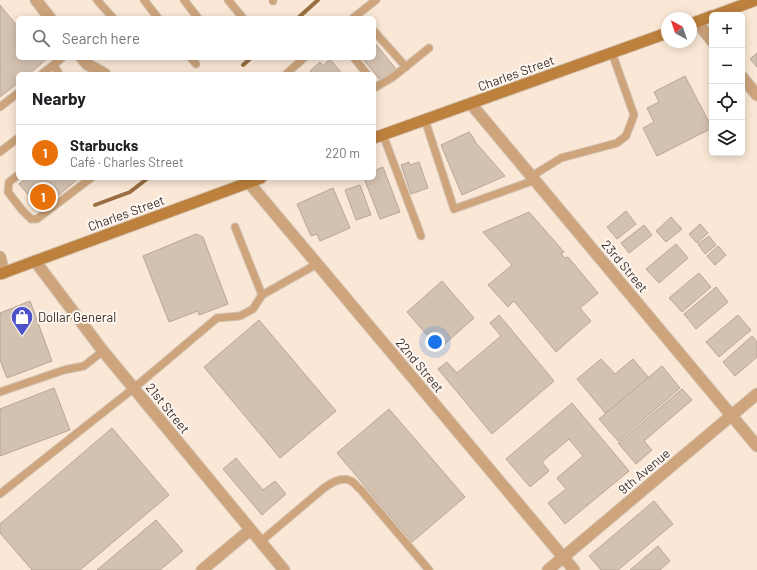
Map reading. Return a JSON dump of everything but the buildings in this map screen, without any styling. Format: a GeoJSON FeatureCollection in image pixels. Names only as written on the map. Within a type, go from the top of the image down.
{"type":"FeatureCollection","features":[{"type":"Feature","properties":{"kind":"main road"},"geometry":{"type":"LineString","coordinates":[[724,12],[756,0]]}},
{"type":"Feature","properties":{"kind":"main road"},"geometry":{"type":"LineString","coordinates":[[697,22],[709,17]]}},
{"type":"Feature","properties":{"kind":"main road","name":"Charles Street"},"geometry":{"type":"LineString","coordinates":[[378,137],[661,35]]}},
{"type":"Feature","properties":{"kind":"main road","name":"Charles Street"},"geometry":{"type":"LineString","coordinates":[[2,273],[247,180]]}},
{"type":"Feature","properties":{"kind":"street"},"geometry":{"type":"LineString","coordinates":[[36,0],[48,16]]}},
{"type":"Feature","properties":{"kind":"street"},"geometry":{"type":"LineString","coordinates":[[697,26],[709,38]]}},
{"type":"Feature","properties":{"kind":"street"},"geometry":{"type":"LineString","coordinates":[[85,61],[102,72]]}},
{"type":"Feature","properties":{"kind":"street"},"geometry":{"type":"LineString","coordinates":[[745,81],[757,95]]}},
{"type":"Feature","properties":{"kind":"street","name":"23rd Street"},"geometry":{"type":"LineString","coordinates":[[472,104],[757,446]]}},
{"type":"Feature","properties":{"kind":"street","name":"22nd Street"},"geometry":{"type":"LineString","coordinates":[[247,180],[574,570]]}},
{"type":"Feature","properties":{"kind":"street"},"geometry":{"type":"LineString","coordinates":[[0,257],[2,273]]}},
{"type":"Feature","properties":{"kind":"street","name":"21st Street"},"geometry":{"type":"LineString","coordinates":[[35,261],[103,351],[284,570]]}},
{"type":"Feature","properties":{"kind":"street","name":"9th Avenue"},"geometry":{"type":"LineString","coordinates":[[548,570],[757,394]]}},
{"type":"Feature","properties":{"kind":"street"},"geometry":{"type":"LineString","coordinates":[[202,570],[250,530]]}},
{"type":"Feature","properties":{"kind":"lane"},"geometry":{"type":"LineString","coordinates":[[97,0],[110,16]]}},
{"type":"Feature","properties":{"kind":"lane"},"geometry":{"type":"LineString","coordinates":[[144,0],[156,16]]}},
{"type":"Feature","properties":{"kind":"lane"},"geometry":{"type":"LineString","coordinates":[[184,0],[196,16]]}},
{"type":"Feature","properties":{"kind":"lane"},"geometry":{"type":"LineString","coordinates":[[228,0],[241,16]]}},
{"type":"Feature","properties":{"kind":"lane"},"geometry":{"type":"LineString","coordinates":[[359,16],[376,0]]}},
{"type":"Feature","properties":{"kind":"lane"},"geometry":{"type":"LineString","coordinates":[[376,33],[406,68]]}},
{"type":"Feature","properties":{"kind":"lane"},"geometry":{"type":"LineString","coordinates":[[376,85],[393,77],[429,48]]}},
{"type":"Feature","properties":{"kind":"lane"},"geometry":{"type":"LineString","coordinates":[[425,120],[454,209],[533,178],[561,158],[616,143],[626,136],[634,115],[612,53]]}},
{"type":"Feature","properties":{"kind":"lane"},"geometry":{"type":"LineString","coordinates":[[45,72],[60,60]]}},
{"type":"Feature","properties":{"kind":"lane"},"geometry":{"type":"LineString","coordinates":[[193,60],[196,64]]}},
{"type":"Feature","properties":{"kind":"lane"},"geometry":{"type":"LineString","coordinates":[[288,72],[302,60]]}},
{"type":"Feature","properties":{"kind":"lane"},"geometry":{"type":"LineString","coordinates":[[356,60],[365,72]]}},
{"type":"Feature","properties":{"kind":"lane"},"geometry":{"type":"LineString","coordinates":[[54,65],[58,72]]}},
{"type":"Feature","properties":{"kind":"lane"},"geometry":{"type":"LineString","coordinates":[[0,107],[16,95]]}},
{"type":"Feature","properties":{"kind":"lane"},"geometry":{"type":"LineString","coordinates":[[378,137],[421,236]]}},
{"type":"Feature","properties":{"kind":"lane"},"geometry":{"type":"LineString","coordinates":[[0,152],[16,140]]}},
{"type":"Feature","properties":{"kind":"lane"},"geometry":{"type":"LineString","coordinates":[[16,177],[9,182],[8,192],[31,219],[37,219],[88,180]]}},
{"type":"Feature","properties":{"kind":"lane"},"geometry":{"type":"LineString","coordinates":[[235,227],[262,295]]}},
{"type":"Feature","properties":{"kind":"lane"},"geometry":{"type":"LineString","coordinates":[[0,494],[134,388],[216,318],[240,316],[253,309],[262,295],[317,264]]}},
{"type":"Feature","properties":{"kind":"lane"},"geometry":{"type":"LineString","coordinates":[[0,392],[64,370],[84,366],[103,351]]}},
{"type":"Feature","properties":{"kind":"lane"},"geometry":{"type":"LineString","coordinates":[[260,542],[324,488],[335,481],[351,481],[361,490],[429,570]]}},
{"type":"Feature","properties":{"kind":"waterway"},"geometry":{"type":"LineString","coordinates":[[300,16],[318,0]]}},
{"type":"Feature","properties":{"kind":"waterway"},"geometry":{"type":"LineString","coordinates":[[243,65],[249,60]]}},
{"type":"Feature","properties":{"kind":"waterway"},"geometry":{"type":"LineString","coordinates":[[95,205],[130,192],[145,180]]}},
{"type":"Feature","properties":{"kind":"place","name":"Starbucks"},"geometry":{"type":"Point","coordinates":[43,197]}},
{"type":"Feature","properties":{"kind":"place","name":"Dollar General"},"geometry":{"type":"Point","coordinates":[22,336]}}]}
